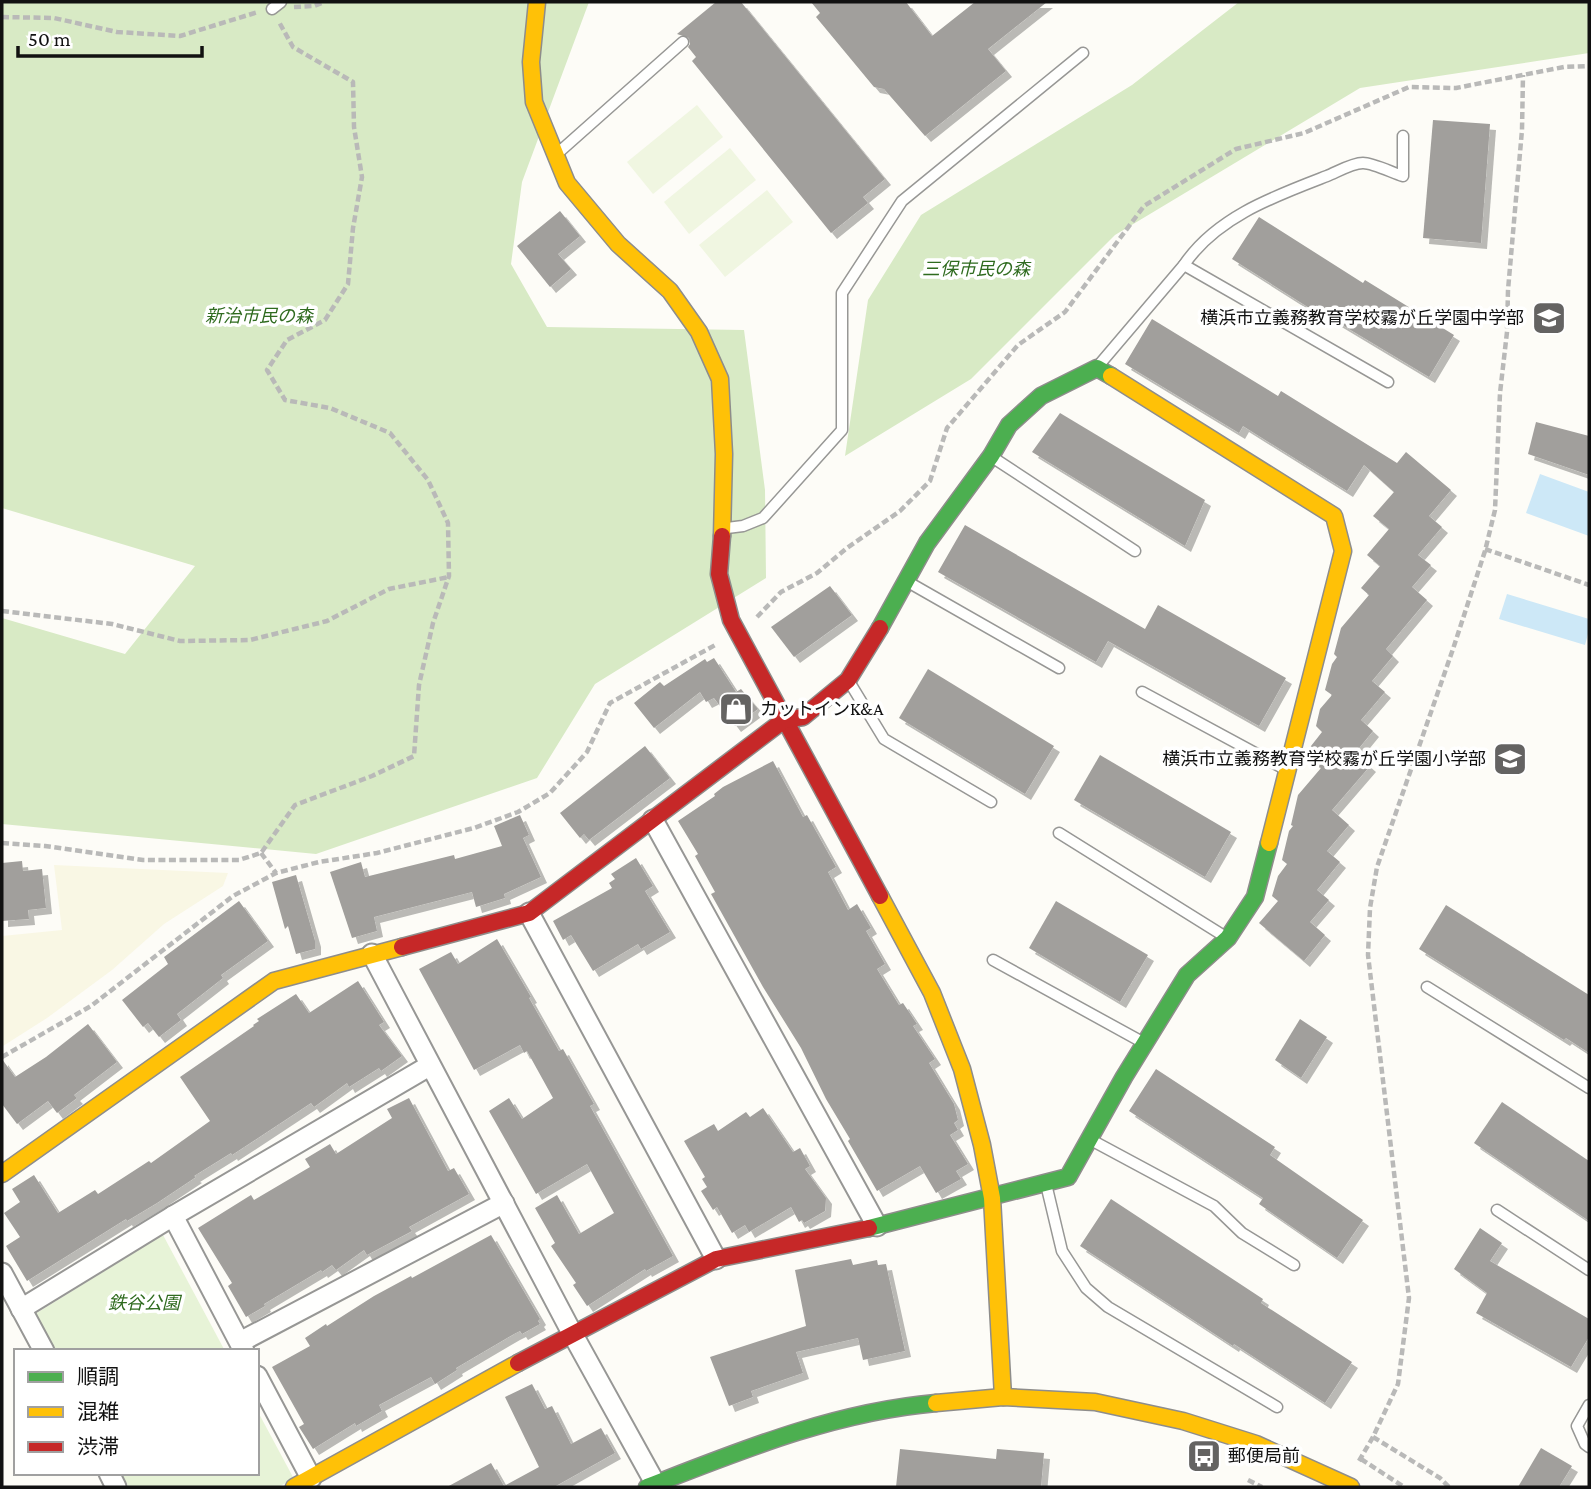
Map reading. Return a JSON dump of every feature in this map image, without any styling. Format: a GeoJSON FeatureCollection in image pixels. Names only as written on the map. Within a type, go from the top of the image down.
{"type":"FeatureCollection","features":[{"type":"Feature","properties":{"kind":"street"},"geometry":{"type":"LineString","coordinates":[[537,2],[531,62],[534,102],[567,183],[618,244],[670,291],[699,332],[720,379],[724,454],[719,574],[731,620],[932,993],[962,1069],[982,1145],[992,1198],[1003,1397]]}},
{"type":"Feature","properties":{"kind":"street"},"geometry":{"type":"LineString","coordinates":[[2,1174],[274,981],[528,914],[784,720],[803,718],[848,680],[907,582],[927,543],[991,456],[1009,425],[1041,396],[1097,368],[1334,516],[1343,551],[1255,897],[1228,938],[1187,975],[1068,1177],[877,1226],[716,1259],[572,1333],[302,1483],[259,1381]]}},
{"type":"Feature","properties":{"kind":"street"},"geometry":{"type":"LineString","coordinates":[[653,820],[877,1226]]}},
{"type":"Feature","properties":{"kind":"street"},"geometry":{"type":"LineString","coordinates":[[528,914],[716,1259]]}},
{"type":"Feature","properties":{"kind":"street"},"geometry":{"type":"LineString","coordinates":[[372,954],[653,1486],[779,1436],[890,1407],[1003,1397],[1095,1402],[1183,1421],[1256,1444],[1351,1487]]}},
{"type":"Feature","properties":{"kind":"street"},"geometry":{"type":"LineString","coordinates":[[21,1309],[173,1216],[429,1066]]}},
{"type":"Feature","properties":{"kind":"street"},"geometry":{"type":"LineString","coordinates":[[173,1216],[242,1346],[504,1203]]}},
{"type":"Feature","properties":{"kind":"street"},"geometry":{"type":"LineString","coordinates":[[2,1273],[43,1349]]}},
{"type":"Feature","properties":{"kind":"lane"},"geometry":{"type":"LineString","coordinates":[[272,9],[281,2]]}},
{"type":"Feature","properties":{"kind":"lane"},"geometry":{"type":"LineString","coordinates":[[554,156],[683,41]]}},
{"type":"Feature","properties":{"kind":"lane"},"geometry":{"type":"LineString","coordinates":[[723,528],[743,526],[763,518],[842,430],[842,293],[902,201],[1083,53]]}},
{"type":"Feature","properties":{"kind":"lane"},"geometry":{"type":"LineString","coordinates":[[1097,368],[1184,265],[1196,246],[1220,226],[1298,187],[1362,163],[1404,176],[1403,136]]}},
{"type":"Feature","properties":{"kind":"lane"},"geometry":{"type":"LineString","coordinates":[[1184,265],[1388,382]]}},
{"type":"Feature","properties":{"kind":"lane"},"geometry":{"type":"LineString","coordinates":[[991,456],[1135,551]]}},
{"type":"Feature","properties":{"kind":"lane"},"geometry":{"type":"LineString","coordinates":[[907,582],[1059,668]]}},
{"type":"Feature","properties":{"kind":"lane"},"geometry":{"type":"LineString","coordinates":[[848,680],[884,739],[991,802]]}},
{"type":"Feature","properties":{"kind":"lane"},"geometry":{"type":"LineString","coordinates":[[1142,692],[1286,769]]}},
{"type":"Feature","properties":{"kind":"lane"},"geometry":{"type":"LineString","coordinates":[[1059,832],[1228,938]]}},
{"type":"Feature","properties":{"kind":"lane"},"geometry":{"type":"LineString","coordinates":[[993,960],[1144,1044]]}},
{"type":"Feature","properties":{"kind":"lane"},"geometry":{"type":"LineString","coordinates":[[1427,987],[1589,1088]]}},
{"type":"Feature","properties":{"kind":"lane"},"geometry":{"type":"LineString","coordinates":[[1089,1139],[1214,1206],[1242,1233],[1294,1265]]}},
{"type":"Feature","properties":{"kind":"lane"},"geometry":{"type":"LineString","coordinates":[[1046,1183],[1062,1251],[1086,1288],[1108,1307],[1277,1407]]}},
{"type":"Feature","properties":{"kind":"lane"},"geometry":{"type":"LineString","coordinates":[[1497,1210],[1589,1270]]}},
{"type":"Feature","properties":{"kind":"lane"},"geometry":{"type":"LineString","coordinates":[[1589,1405],[1577,1426],[1589,1447]]}},
{"type":"Feature","properties":{"kind":"path"},"geometry":{"type":"LineString","coordinates":[[2,17],[54,18],[117,32],[180,36],[248,14],[314,6],[324,2]]}},
{"type":"Feature","properties":{"kind":"path"},"geometry":{"type":"LineString","coordinates":[[2,843],[45,846],[143,860],[239,860],[261,853],[295,805],[373,776],[414,756],[419,685],[433,623],[449,576],[448,523],[428,480],[390,433],[330,408],[285,400],[267,370],[288,340],[325,320],[348,284],[353,228],[362,177],[354,127],[353,82],[293,47],[272,9]]}},
{"type":"Feature","properties":{"kind":"path"},"geometry":{"type":"LineString","coordinates":[[2,1057],[91,1006],[233,896],[276,873],[319,862],[377,853],[474,828],[518,813],[550,793],[587,752],[610,703],[739,636],[747,624],[764,612],[781,592],[817,573],[900,511],[930,481],[947,428],[1018,345],[1065,312],[1144,206],[1236,149],[1304,132],[1409,87],[1456,88],[1564,66],[1589,66]]}},
{"type":"Feature","properties":{"kind":"path"},"geometry":{"type":"LineString","coordinates":[[1404,1487],[1360,1460],[1398,1384],[1409,1298],[1368,955],[1370,908],[1377,867],[1412,770],[1485,549],[1495,510],[1500,393],[1522,130],[1523,75]]}},
{"type":"Feature","properties":{"kind":"path"},"geometry":{"type":"LineString","coordinates":[[1485,549],[1589,585]]}},
{"type":"Feature","properties":{"kind":"path"},"geometry":{"type":"LineString","coordinates":[[2,611],[112,624],[180,641],[250,640],[327,621],[389,589],[449,576]]}},
{"type":"Feature","properties":{"kind":"path"},"geometry":{"type":"LineString","coordinates":[[261,853],[276,873]]}},
{"type":"Feature","properties":{"kind":"path"},"geometry":{"type":"LineString","coordinates":[[1373,1437],[1440,1478],[1449,1487]]}},
{"type":"Feature","properties":{"kind":"path"},"geometry":{"type":"LineString","coordinates":[[1248,1480],[1262,1487]]}},
{"type":"Feature","properties":{"kind":"shaded area"},"geometry":{"type":"Polygon","coordinates":[[[54,865],[228,873],[223,886],[164,924],[112,970],[47,1018],[3,1046],[2,936],[62,930],[54,865]]]}},
{"type":"Feature","properties":{"kind":"green space","name":"新治市民の森"},"geometry":{"type":"Polygon","coordinates":[[[2,2],[589,2],[522,182],[511,264],[547,327],[744,330],[765,490],[766,578],[595,684],[537,778],[316,854],[2,824],[2,618],[125,654],[195,566],[2,508],[2,2]]]}},
{"type":"Feature","properties":{"kind":"green space","name":"三保市民の森"},"geometry":{"type":"Polygon","coordinates":[[[1239,2],[1589,2],[1589,53],[1360,88],[1115,235],[971,379],[845,456],[868,300],[921,215],[1132,85],[1239,2]]]}},
{"type":"Feature","properties":{"kind":"green space"},"geometry":{"type":"Polygon","coordinates":[[[697,105],[723,137],[653,194],[627,162],[697,105]]]}},
{"type":"Feature","properties":{"kind":"green space"},"geometry":{"type":"Polygon","coordinates":[[[730,148],[756,180],[689,234],[664,202],[730,148]]]}},
{"type":"Feature","properties":{"kind":"green space"},"geometry":{"type":"Polygon","coordinates":[[[767,190],[793,222],[725,277],[699,245],[767,190]]]}},
{"type":"Feature","properties":{"kind":"green space","name":"鉄谷公園"},"geometry":{"type":"Polygon","coordinates":[[[163,1235],[224,1349],[54,1349],[35,1314],[163,1235]]]}},
{"type":"Feature","properties":{"kind":"green space"},"geometry":{"type":"Polygon","coordinates":[[[259,1414],[294,1479],[278,1487],[129,1487],[122,1475],[259,1475],[259,1414]]]}},
{"type":"Feature","properties":{"kind":"water"},"geometry":{"type":"Polygon","coordinates":[[[1540,474],[1589,492],[1589,536],[1526,513],[1540,474]]]}},
{"type":"Feature","properties":{"kind":"water"},"geometry":{"type":"Polygon","coordinates":[[[1507,594],[1589,619],[1585,645],[1499,619],[1507,594]]]}},
{"type":"Feature","properties":{"kind":"building"},"geometry":{"type":"Polygon","coordinates":[[[716,2],[741,2],[885,179],[863,197],[868,203],[831,233],[692,61],[696,57],[688,47],[689,38],[677,34],[716,2]]]}},
{"type":"Feature","properties":{"kind":"building"},"geometry":{"type":"Polygon","coordinates":[[[811,2],[906,2],[932,36],[975,2],[1047,2],[988,49],[1006,71],[925,136],[884,89],[874,87],[816,17],[820,13],[811,2]]]}},
{"type":"Feature","properties":{"kind":"building"},"geometry":{"type":"Polygon","coordinates":[[[1433,120],[1490,124],[1481,243],[1423,238],[1433,120]]]}},
{"type":"Feature","properties":{"kind":"building"},"geometry":{"type":"Polygon","coordinates":[[[560,211],[580,236],[558,254],[571,269],[550,287],[517,246],[560,211]]]}},
{"type":"Feature","properties":{"kind":"building"},"geometry":{"type":"Polygon","coordinates":[[[1259,217],[1363,283],[1365,280],[1454,335],[1429,377],[1324,314],[1322,316],[1232,259],[1259,217]]]}},
{"type":"Feature","properties":{"kind":"building"},"geometry":{"type":"Polygon","coordinates":[[[1152,319],[1278,396],[1281,391],[1397,463],[1406,452],[1451,490],[1429,516],[1442,527],[1418,555],[1431,565],[1412,587],[1427,600],[1386,649],[1393,656],[1372,681],[1385,692],[1361,720],[1373,731],[1355,753],[1370,766],[1332,810],[1349,825],[1327,851],[1340,862],[1317,890],[1329,900],[1310,922],[1325,935],[1304,961],[1259,923],[1278,901],[1272,896],[1278,876],[1287,864],[1282,860],[1289,831],[1293,826],[1291,825],[1298,795],[1321,768],[1308,757],[1311,746],[1322,732],[1316,726],[1320,709],[1332,695],[1325,690],[1332,664],[1337,657],[1334,654],[1341,628],[1369,595],[1361,588],[1380,566],[1367,555],[1389,529],[1373,516],[1394,492],[1364,465],[1347,491],[1243,426],[1239,433],[1125,364],[1152,319]]]}},
{"type":"Feature","properties":{"kind":"building"},"geometry":{"type":"Polygon","coordinates":[[[1060,413],[1205,500],[1185,546],[1032,452],[1060,413]]]}},
{"type":"Feature","properties":{"kind":"building"},"geometry":{"type":"Polygon","coordinates":[[[1536,422],[1589,436],[1589,475],[1528,454],[1536,422]]]}},
{"type":"Feature","properties":{"kind":"building"},"geometry":{"type":"Polygon","coordinates":[[[965,525],[1145,629],[1158,605],[1286,678],[1259,726],[1108,641],[1096,662],[938,572],[965,525]]]}},
{"type":"Feature","properties":{"kind":"building"},"geometry":{"type":"Polygon","coordinates":[[[830,586],[852,615],[794,657],[771,627],[830,586]]]}},
{"type":"Feature","properties":{"kind":"building"},"geometry":{"type":"Polygon","coordinates":[[[714,658],[736,692],[741,689],[758,709],[735,726],[714,698],[706,702],[700,692],[654,728],[634,703],[660,682],[664,686],[705,659],[707,662],[714,658]]]}},
{"type":"Feature","properties":{"kind":"building"},"geometry":{"type":"Polygon","coordinates":[[[928,669],[1054,746],[1025,794],[899,718],[928,669]]]}},
{"type":"Feature","properties":{"kind":"building"},"geometry":{"type":"Polygon","coordinates":[[[645,746],[670,778],[589,840],[584,834],[580,838],[560,813],[645,746]]]}},
{"type":"Feature","properties":{"kind":"building"},"geometry":{"type":"Polygon","coordinates":[[[1100,755],[1231,832],[1205,877],[1074,800],[1100,755]]]}},
{"type":"Feature","properties":{"kind":"building"},"geometry":{"type":"Polygon","coordinates":[[[773,761],[803,817],[807,815],[836,867],[828,872],[848,910],[857,904],[871,928],[866,931],[885,964],[877,969],[899,1005],[903,1003],[917,1024],[913,1026],[935,1059],[929,1063],[954,1104],[958,1120],[954,1123],[958,1130],[950,1135],[968,1164],[956,1171],[961,1179],[936,1193],[920,1166],[877,1191],[848,1141],[850,1139],[826,1099],[801,1048],[711,894],[715,892],[695,856],[698,854],[678,821],[715,796],[723,787],[773,761]]]}},
{"type":"Feature","properties":{"kind":"building"},"geometry":{"type":"Polygon","coordinates":[[[520,815],[529,835],[523,838],[541,877],[504,894],[505,898],[476,907],[472,892],[374,917],[377,931],[352,938],[330,872],[361,862],[365,877],[454,855],[455,859],[502,846],[494,826],[520,815]]]}},
{"type":"Feature","properties":{"kind":"building"},"geometry":{"type":"Polygon","coordinates":[[[636,858],[653,886],[645,891],[670,932],[641,949],[638,944],[593,971],[571,935],[563,940],[553,921],[612,888],[609,883],[615,879],[611,874],[636,858]]]}},
{"type":"Feature","properties":{"kind":"building"},"geometry":{"type":"Polygon","coordinates":[[[22,861],[23,871],[42,869],[46,908],[28,910],[29,919],[2,921],[2,863],[22,861]]]}},
{"type":"Feature","properties":{"kind":"building"},"geometry":{"type":"Polygon","coordinates":[[[296,875],[315,949],[296,954],[288,926],[285,929],[272,882],[296,875]]]}},
{"type":"Feature","properties":{"kind":"building"},"geometry":{"type":"Polygon","coordinates":[[[239,901],[268,941],[221,975],[223,978],[177,1014],[181,1020],[159,1037],[148,1023],[143,1027],[122,1000],[168,964],[164,957],[239,901]]]}},
{"type":"Feature","properties":{"kind":"building"},"geometry":{"type":"Polygon","coordinates":[[[1056,901],[1148,955],[1120,1002],[1029,948],[1056,901]]]}},
{"type":"Feature","properties":{"kind":"building"},"geometry":{"type":"Polygon","coordinates":[[[1446,905],[1589,995],[1589,1053],[1419,949],[1446,905]]]}},
{"type":"Feature","properties":{"kind":"building"},"geometry":{"type":"Polygon","coordinates":[[[497,939],[559,1051],[563,1049],[594,1104],[590,1106],[673,1256],[646,1271],[645,1269],[587,1306],[573,1285],[576,1283],[551,1246],[555,1243],[535,1208],[557,1195],[579,1234],[614,1213],[587,1164],[536,1194],[489,1111],[509,1098],[522,1119],[553,1098],[527,1051],[524,1053],[520,1045],[474,1070],[419,969],[451,952],[458,964],[497,939]]]}},
{"type":"Feature","properties":{"kind":"building"},"geometry":{"type":"Polygon","coordinates":[[[358,981],[384,1022],[379,1025],[402,1056],[381,1071],[379,1068],[349,1087],[347,1083],[314,1107],[311,1103],[232,1155],[231,1153],[194,1176],[196,1177],[157,1203],[127,1221],[126,1219],[27,1281],[6,1246],[20,1237],[4,1213],[20,1202],[12,1189],[34,1175],[58,1213],[95,1190],[98,1194],[149,1161],[151,1163],[210,1121],[180,1077],[254,1026],[259,1021],[257,1019],[296,994],[309,1013],[358,981]]]}},
{"type":"Feature","properties":{"kind":"building"},"geometry":{"type":"Polygon","coordinates":[[[1300,1019],[1327,1037],[1301,1078],[1275,1060],[1300,1019]]]}},
{"type":"Feature","properties":{"kind":"building"},"geometry":{"type":"Polygon","coordinates":[[[88,1024],[117,1062],[74,1095],[77,1098],[57,1113],[48,1101],[17,1124],[2,1104],[2,1059],[15,1077],[88,1024]]]}},
{"type":"Feature","properties":{"kind":"building"},"geometry":{"type":"Polygon","coordinates":[[[1156,1069],[1275,1147],[1270,1155],[1363,1220],[1337,1258],[1259,1204],[1263,1198],[1129,1111],[1156,1069]]]}},
{"type":"Feature","properties":{"kind":"building"},"geometry":{"type":"Polygon","coordinates":[[[409,1098],[448,1171],[454,1168],[469,1194],[409,1227],[412,1231],[367,1255],[364,1250],[336,1270],[332,1265],[322,1272],[321,1270],[246,1317],[228,1286],[232,1283],[198,1228],[251,1195],[254,1200],[310,1167],[305,1159],[330,1144],[336,1154],[392,1118],[387,1109],[409,1098]]]}},
{"type":"Feature","properties":{"kind":"building"},"geometry":{"type":"Polygon","coordinates":[[[1502,1102],[1589,1161],[1589,1221],[1474,1143],[1502,1102]]]}},
{"type":"Feature","properties":{"kind":"building"},"geometry":{"type":"Polygon","coordinates":[[[763,1108],[793,1152],[800,1148],[810,1166],[805,1169],[826,1198],[825,1211],[804,1223],[802,1220],[799,1222],[791,1207],[749,1232],[745,1225],[732,1233],[717,1207],[713,1210],[701,1191],[707,1187],[702,1179],[705,1177],[684,1141],[714,1124],[718,1131],[746,1112],[750,1117],[763,1108]]]}},
{"type":"Feature","properties":{"kind":"building"},"geometry":{"type":"Polygon","coordinates":[[[1111,1199],[1263,1299],[1261,1303],[1352,1362],[1325,1403],[1080,1246],[1111,1199]]]}},
{"type":"Feature","properties":{"kind":"building"},"geometry":{"type":"Polygon","coordinates":[[[1480,1228],[1502,1243],[1490,1261],[1589,1319],[1589,1337],[1571,1367],[1476,1313],[1487,1293],[1454,1269],[1480,1228]]]}},
{"type":"Feature","properties":{"kind":"building"},"geometry":{"type":"Polygon","coordinates":[[[491,1235],[540,1319],[540,1324],[522,1334],[520,1331],[514,1334],[456,1368],[457,1370],[435,1384],[431,1377],[379,1405],[382,1411],[356,1426],[355,1423],[313,1449],[299,1427],[304,1424],[272,1367],[310,1346],[305,1338],[326,1324],[327,1326],[374,1296],[491,1235]]]}},
{"type":"Feature","properties":{"kind":"building"},"geometry":{"type":"Polygon","coordinates":[[[851,1259],[853,1265],[877,1260],[878,1265],[886,1264],[905,1351],[863,1360],[858,1338],[796,1352],[803,1373],[751,1391],[753,1397],[729,1406],[710,1357],[806,1326],[795,1270],[851,1259]]]}},
{"type":"Feature","properties":{"kind":"building"},"geometry":{"type":"Polygon","coordinates":[[[532,1384],[545,1409],[552,1406],[571,1444],[601,1428],[615,1453],[554,1487],[447,1487],[491,1463],[504,1486],[539,1467],[505,1397],[532,1384]]]}},
{"type":"Feature","properties":{"kind":"building"},"geometry":{"type":"Polygon","coordinates":[[[1541,1448],[1572,1466],[1559,1487],[1518,1487],[1541,1448]]]}},
{"type":"Feature","properties":{"kind":"building"},"geometry":{"type":"Polygon","coordinates":[[[900,1449],[996,1459],[997,1449],[1044,1453],[1041,1487],[896,1487],[900,1449]]]}},
{"type":"Feature","properties":{"kind":"traffic: fast"},"geometry":{"type":"LineString","coordinates":[[880,628],[927,543],[991,456],[1009,425],[1041,396],[1097,368],[1111,376]]}},
{"type":"Feature","properties":{"kind":"traffic: fast"},"geometry":{"type":"LineString","coordinates":[[869,1228],[1068,1177],[1124,1077],[1187,975],[1228,938],[1255,897],[1269,843]]}},
{"type":"Feature","properties":{"kind":"traffic: fast"},"geometry":{"type":"LineString","coordinates":[[647,1487],[789,1434],[861,1415],[936,1403]]}},
{"type":"Feature","properties":{"kind":"traffic: slow"},"geometry":{"type":"LineString","coordinates":[[537,2],[531,62],[534,102],[567,183],[618,244],[670,291],[699,332],[720,379],[724,454],[722,536]]}},
{"type":"Feature","properties":{"kind":"traffic: slow"},"geometry":{"type":"LineString","coordinates":[[1111,376],[1334,516],[1343,551],[1269,843]]}},
{"type":"Feature","properties":{"kind":"traffic: slow"},"geometry":{"type":"LineString","coordinates":[[880,896],[932,993],[962,1069],[982,1145],[992,1198],[1003,1397]]}},
{"type":"Feature","properties":{"kind":"traffic: slow"},"geometry":{"type":"LineString","coordinates":[[2,1174],[274,981],[402,947]]}},
{"type":"Feature","properties":{"kind":"traffic: slow"},"geometry":{"type":"LineString","coordinates":[[294,1487],[518,1363]]}},
{"type":"Feature","properties":{"kind":"traffic: slow"},"geometry":{"type":"LineString","coordinates":[[936,1403],[1003,1397],[1095,1402],[1183,1421],[1256,1444],[1351,1487]]}},
{"type":"Feature","properties":{"kind":"traffic: jam"},"geometry":{"type":"LineString","coordinates":[[722,536],[719,574],[731,620],[880,896]]}},
{"type":"Feature","properties":{"kind":"traffic: jam"},"geometry":{"type":"LineString","coordinates":[[402,947],[529,913],[784,720],[803,717],[848,680],[880,628]]}},
{"type":"Feature","properties":{"kind":"traffic: jam"},"geometry":{"type":"LineString","coordinates":[[518,1363],[716,1259],[869,1228]]}},
{"type":"Feature","properties":{"kind":"place","name":"横浜市立義務教育学校霧が丘学園中学部"},"geometry":{"type":"Point","coordinates":[1549,318]}},
{"type":"Feature","properties":{"kind":"place","name":"カットインK&A"},"geometry":{"type":"Point","coordinates":[736,709]}},
{"type":"Feature","properties":{"kind":"place","name":"横浜市立義務教育学校霧が丘学園小学部"},"geometry":{"type":"Point","coordinates":[1510,759]}},
{"type":"Feature","properties":{"kind":"place","name":"郵便局前"},"geometry":{"type":"Point","coordinates":[1204,1456]}}]}
